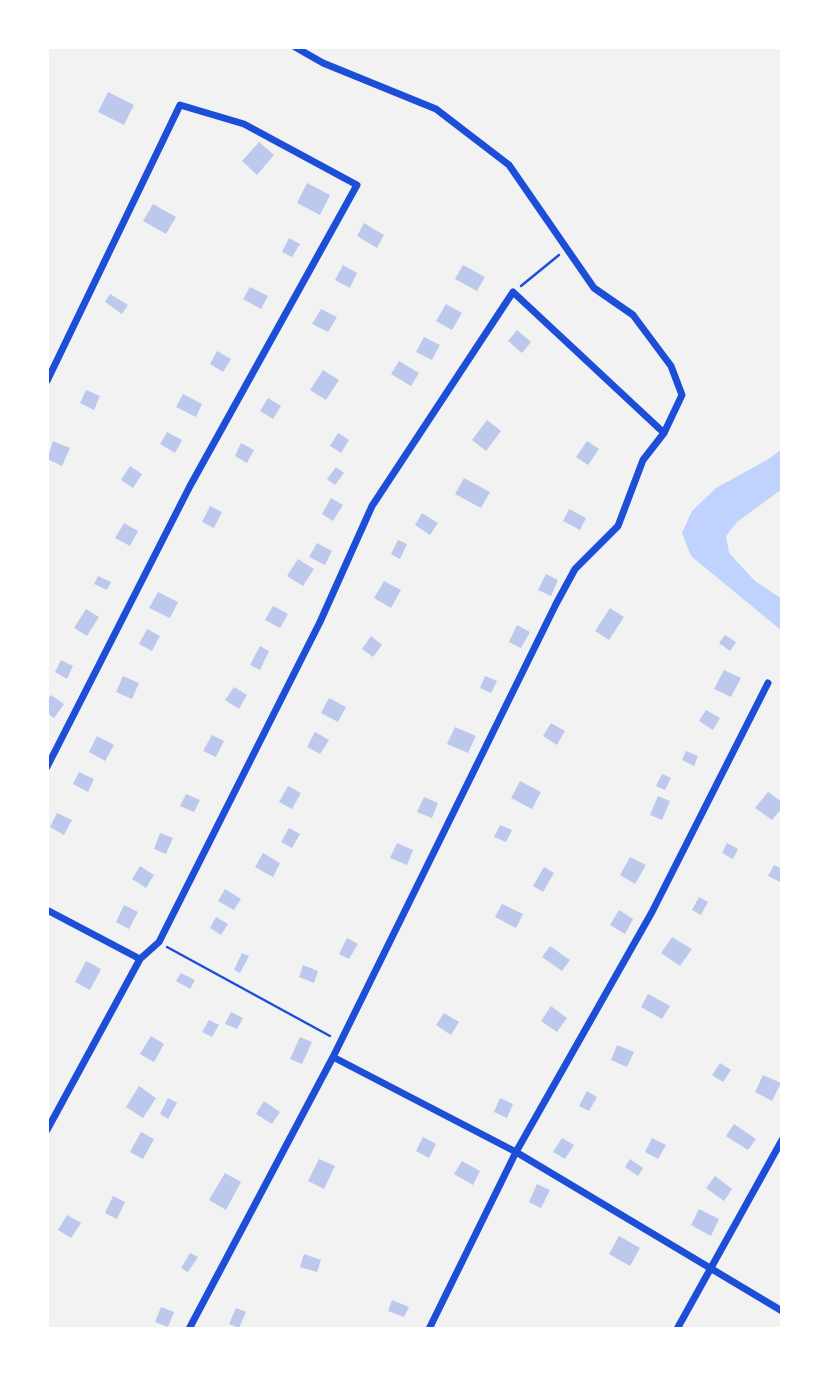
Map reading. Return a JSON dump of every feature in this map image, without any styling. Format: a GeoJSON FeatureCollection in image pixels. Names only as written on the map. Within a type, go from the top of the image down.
{"type":"FeatureCollection","features":[{"type":"Feature","properties":{"kind":"street"},"geometry":{"type":"LineString","coordinates":[[189,1329],[333,1057],[556,604],[575,569],[618,526],[643,460],[664,433],[682,395],[671,366],[633,315],[594,288],[509,165],[436,109],[323,63],[295,47]]}},
{"type":"Feature","properties":{"kind":"street"},"geometry":{"type":"LineString","coordinates":[[47,381],[180,105],[244,124],[357,185],[190,486],[47,767]]}},
{"type":"Feature","properties":{"kind":"street"},"geometry":{"type":"LineString","coordinates":[[47,1130],[140,959],[159,942],[320,622],[372,506],[513,292],[664,433]]}},
{"type":"Feature","properties":{"kind":"street"},"geometry":{"type":"LineString","coordinates":[[429,1329],[516,1152],[652,912],[768,683]]}},
{"type":"Feature","properties":{"kind":"street"},"geometry":{"type":"LineString","coordinates":[[47,911],[140,959]]}},
{"type":"Feature","properties":{"kind":"street"},"geometry":{"type":"LineString","coordinates":[[333,1057],[516,1152],[782,1311]]}},
{"type":"Feature","properties":{"kind":"street"},"geometry":{"type":"LineString","coordinates":[[677,1329],[782,1140]]}},
{"type":"Feature","properties":{"kind":"path"},"geometry":{"type":"LineString","coordinates":[[513,292],[566,250]]}},
{"type":"Feature","properties":{"kind":"path"},"geometry":{"type":"LineString","coordinates":[[159,942],[329,1034],[333,1057]]}},
{"type":"Feature","properties":{"kind":"water"},"geometry":{"type":"Polygon","coordinates":[[[782,449],[782,489],[737,522],[726,536],[729,553],[755,581],[782,599],[782,631],[691,556],[682,533],[692,511],[716,488],[782,449]]]}},
{"type":"Feature","properties":{"kind":"building"},"geometry":{"type":"Polygon","coordinates":[[[108,92],[134,105],[124,125],[98,112],[108,92]]]}},
{"type":"Feature","properties":{"kind":"building"},"geometry":{"type":"Polygon","coordinates":[[[259,142],[274,155],[257,175],[242,161],[259,142]]]}},
{"type":"Feature","properties":{"kind":"building"},"geometry":{"type":"Polygon","coordinates":[[[307,183],[330,195],[320,215],[297,203],[307,183]]]}},
{"type":"Feature","properties":{"kind":"building"},"geometry":{"type":"Polygon","coordinates":[[[153,204],[176,217],[166,234],[143,221],[153,204]]]}},
{"type":"Feature","properties":{"kind":"building"},"geometry":{"type":"Polygon","coordinates":[[[364,223],[384,235],[377,248],[357,236],[364,223]]]}},
{"type":"Feature","properties":{"kind":"building"},"geometry":{"type":"Polygon","coordinates":[[[289,238],[300,244],[292,257],[282,252],[289,238]]]}},
{"type":"Feature","properties":{"kind":"building"},"geometry":{"type":"Polygon","coordinates":[[[343,265],[357,273],[350,288],[335,280],[343,265]]]}},
{"type":"Feature","properties":{"kind":"building"},"geometry":{"type":"Polygon","coordinates":[[[463,265],[485,277],[477,291],[455,279],[463,265]]]}},
{"type":"Feature","properties":{"kind":"building"},"geometry":{"type":"Polygon","coordinates":[[[250,287],[268,296],[261,309],[243,299],[250,287]]]}},
{"type":"Feature","properties":{"kind":"building"},"geometry":{"type":"Polygon","coordinates":[[[110,294],[128,305],[122,314],[105,302],[110,294]]]}},
{"type":"Feature","properties":{"kind":"building"},"geometry":{"type":"Polygon","coordinates":[[[446,304],[462,313],[452,330],[436,321],[446,304]]]}},
{"type":"Feature","properties":{"kind":"building"},"geometry":{"type":"Polygon","coordinates":[[[321,309],[337,317],[328,332],[312,324],[321,309]]]}},
{"type":"Feature","properties":{"kind":"building"},"geometry":{"type":"Polygon","coordinates":[[[517,330],[531,342],[522,353],[508,341],[517,330]]]}},
{"type":"Feature","properties":{"kind":"building"},"geometry":{"type":"Polygon","coordinates":[[[424,337],[440,345],[432,360],[416,352],[424,337]]]}},
{"type":"Feature","properties":{"kind":"building"},"geometry":{"type":"Polygon","coordinates":[[[217,351],[231,359],[223,372],[210,364],[217,351]]]}},
{"type":"Feature","properties":{"kind":"building"},"geometry":{"type":"Polygon","coordinates":[[[399,361],[419,373],[411,386],[391,374],[399,361]]]}},
{"type":"Feature","properties":{"kind":"building"},"geometry":{"type":"Polygon","coordinates":[[[323,370],[339,380],[326,400],[310,390],[323,370]]]}},
{"type":"Feature","properties":{"kind":"building"},"geometry":{"type":"Polygon","coordinates":[[[86,390],[100,396],[94,410],[80,403],[86,390]]]}},
{"type":"Feature","properties":{"kind":"building"},"geometry":{"type":"Polygon","coordinates":[[[183,394],[202,404],[196,417],[176,407],[183,394]]]}},
{"type":"Feature","properties":{"kind":"building"},"geometry":{"type":"Polygon","coordinates":[[[268,398],[281,406],[273,419],[260,411],[268,398]]]}},
{"type":"Feature","properties":{"kind":"building"},"geometry":{"type":"Polygon","coordinates":[[[487,420],[501,431],[486,451],[472,440],[487,420]]]}},
{"type":"Feature","properties":{"kind":"building"},"geometry":{"type":"Polygon","coordinates":[[[167,432],[182,440],[175,453],[160,444],[167,432]]]}},
{"type":"Feature","properties":{"kind":"building"},"geometry":{"type":"Polygon","coordinates":[[[338,433],[349,440],[341,453],[330,446],[338,433]]]}},
{"type":"Feature","properties":{"kind":"building"},"geometry":{"type":"Polygon","coordinates":[[[53,441],[70,448],[62,466],[47,459],[53,441]]]}},
{"type":"Feature","properties":{"kind":"building"},"geometry":{"type":"Polygon","coordinates":[[[587,441],[599,449],[588,465],[576,457],[587,441]]]}},
{"type":"Feature","properties":{"kind":"building"},"geometry":{"type":"Polygon","coordinates":[[[241,443],[254,450],[247,463],[235,456],[241,443]]]}},
{"type":"Feature","properties":{"kind":"building"},"geometry":{"type":"Polygon","coordinates":[[[130,466],[142,474],[133,488],[121,480],[130,466]]]}},
{"type":"Feature","properties":{"kind":"building"},"geometry":{"type":"Polygon","coordinates":[[[336,467],[344,473],[335,485],[327,479],[336,467]]]}},
{"type":"Feature","properties":{"kind":"building"},"geometry":{"type":"Polygon","coordinates":[[[464,478],[490,492],[481,508],[455,494],[464,478]]]}},
{"type":"Feature","properties":{"kind":"building"},"geometry":{"type":"Polygon","coordinates":[[[331,498],[343,505],[333,521],[322,514],[331,498]]]}},
{"type":"Feature","properties":{"kind":"building"},"geometry":{"type":"Polygon","coordinates":[[[210,506],[222,512],[214,528],[202,522],[210,506]]]}},
{"type":"Feature","properties":{"kind":"building"},"geometry":{"type":"Polygon","coordinates":[[[569,509],[586,518],[580,530],[563,521],[569,509]]]}},
{"type":"Feature","properties":{"kind":"building"},"geometry":{"type":"Polygon","coordinates":[[[422,513],[438,523],[430,535],[415,525],[422,513]]]}},
{"type":"Feature","properties":{"kind":"building"},"geometry":{"type":"Polygon","coordinates":[[[124,523],[138,531],[130,546],[115,538],[124,523]]]}},
{"type":"Feature","properties":{"kind":"building"},"geometry":{"type":"Polygon","coordinates":[[[398,540],[407,544],[400,559],[391,554],[398,540]]]}},
{"type":"Feature","properties":{"kind":"building"},"geometry":{"type":"Polygon","coordinates":[[[317,543],[332,551],[325,565],[309,557],[317,543]]]}},
{"type":"Feature","properties":{"kind":"building"},"geometry":{"type":"Polygon","coordinates":[[[298,559],[314,569],[303,586],[287,576],[298,559]]]}},
{"type":"Feature","properties":{"kind":"building"},"geometry":{"type":"Polygon","coordinates":[[[546,574],[558,580],[551,596],[538,590],[546,574]]]}},
{"type":"Feature","properties":{"kind":"building"},"geometry":{"type":"Polygon","coordinates":[[[98,576],[111,582],[107,590],[94,584],[98,576]]]}},
{"type":"Feature","properties":{"kind":"building"},"geometry":{"type":"Polygon","coordinates":[[[384,581],[401,590],[391,608],[374,598],[384,581]]]}},
{"type":"Feature","properties":{"kind":"building"},"geometry":{"type":"Polygon","coordinates":[[[158,592],[178,602],[170,618],[149,608],[158,592]]]}},
{"type":"Feature","properties":{"kind":"building"},"geometry":{"type":"Polygon","coordinates":[[[273,606],[288,614],[280,628],[265,620],[273,606]]]}},
{"type":"Feature","properties":{"kind":"building"},"geometry":{"type":"Polygon","coordinates":[[[610,608],[624,617],[609,640],[595,631],[610,608]]]}},
{"type":"Feature","properties":{"kind":"building"},"geometry":{"type":"Polygon","coordinates":[[[86,609],[99,617],[87,636],[74,628],[86,609]]]}},
{"type":"Feature","properties":{"kind":"building"},"geometry":{"type":"Polygon","coordinates":[[[517,625],[530,632],[521,648],[509,642],[517,625]]]}},
{"type":"Feature","properties":{"kind":"building"},"geometry":{"type":"Polygon","coordinates":[[[147,629],[160,636],[152,651],[139,644],[147,629]]]}},
{"type":"Feature","properties":{"kind":"building"},"geometry":{"type":"Polygon","coordinates":[[[725,635],[736,642],[730,651],[719,643],[725,635]]]}},
{"type":"Feature","properties":{"kind":"building"},"geometry":{"type":"Polygon","coordinates":[[[371,636],[382,645],[373,657],[362,649],[371,636]]]}},
{"type":"Feature","properties":{"kind":"building"},"geometry":{"type":"Polygon","coordinates":[[[260,646],[269,651],[260,670],[250,665],[260,646]]]}},
{"type":"Feature","properties":{"kind":"building"},"geometry":{"type":"Polygon","coordinates":[[[61,660],[73,666],[67,679],[55,672],[61,660]]]}},
{"type":"Feature","properties":{"kind":"building"},"geometry":{"type":"Polygon","coordinates":[[[724,670],[741,678],[731,697],[714,689],[724,670]]]}},
{"type":"Feature","properties":{"kind":"building"},"geometry":{"type":"Polygon","coordinates":[[[123,676],[139,683],[132,699],[116,692],[123,676]]]}},
{"type":"Feature","properties":{"kind":"building"},"geometry":{"type":"Polygon","coordinates":[[[485,676],[497,681],[491,693],[480,688],[485,676]]]}},
{"type":"Feature","properties":{"kind":"building"},"geometry":{"type":"Polygon","coordinates":[[[234,687],[247,695],[239,709],[225,700],[234,687]]]}},
{"type":"Feature","properties":{"kind":"building"},"geometry":{"type":"Polygon","coordinates":[[[51,695],[64,704],[54,718],[47,713],[47,700],[51,695]]]}},
{"type":"Feature","properties":{"kind":"building"},"geometry":{"type":"Polygon","coordinates":[[[329,698],[346,707],[338,722],[321,713],[329,698]]]}},
{"type":"Feature","properties":{"kind":"building"},"geometry":{"type":"Polygon","coordinates":[[[706,710],[720,718],[713,730],[699,721],[706,710]]]}},
{"type":"Feature","properties":{"kind":"building"},"geometry":{"type":"Polygon","coordinates":[[[551,723],[565,731],[557,745],[543,736],[551,723]]]}},
{"type":"Feature","properties":{"kind":"building"},"geometry":{"type":"Polygon","coordinates":[[[455,727],[476,736],[468,753],[447,744],[455,727]]]}},
{"type":"Feature","properties":{"kind":"building"},"geometry":{"type":"Polygon","coordinates":[[[315,732],[329,740],[320,754],[307,747],[315,732]]]}},
{"type":"Feature","properties":{"kind":"building"},"geometry":{"type":"Polygon","coordinates":[[[212,735],[224,741],[216,757],[203,751],[212,735]]]}},
{"type":"Feature","properties":{"kind":"building"},"geometry":{"type":"Polygon","coordinates":[[[97,736],[114,745],[105,761],[89,752],[97,736]]]}},
{"type":"Feature","properties":{"kind":"building"},"geometry":{"type":"Polygon","coordinates":[[[686,751],[698,756],[694,766],[682,760],[686,751]]]}},
{"type":"Feature","properties":{"kind":"building"},"geometry":{"type":"Polygon","coordinates":[[[79,772],[94,779],[88,792],[73,784],[79,772]]]}},
{"type":"Feature","properties":{"kind":"building"},"geometry":{"type":"Polygon","coordinates":[[[662,774],[671,778],[665,790],[656,786],[662,774]]]}},
{"type":"Feature","properties":{"kind":"building"},"geometry":{"type":"Polygon","coordinates":[[[520,781],[541,792],[532,809],[511,798],[520,781]]]}},
{"type":"Feature","properties":{"kind":"building"},"geometry":{"type":"Polygon","coordinates":[[[288,786],[301,793],[292,809],[279,802],[288,786]]]}},
{"type":"Feature","properties":{"kind":"building"},"geometry":{"type":"Polygon","coordinates":[[[768,792],[782,802],[782,808],[772,820],[755,808],[768,792]]]}},
{"type":"Feature","properties":{"kind":"building"},"geometry":{"type":"Polygon","coordinates":[[[186,794],[200,800],[194,812],[180,806],[186,794]]]}},
{"type":"Feature","properties":{"kind":"building"},"geometry":{"type":"Polygon","coordinates":[[[658,796],[670,801],[662,820],[650,815],[658,796]]]}},
{"type":"Feature","properties":{"kind":"building"},"geometry":{"type":"Polygon","coordinates":[[[424,797],[438,803],[432,818],[417,812],[424,797]]]}},
{"type":"Feature","properties":{"kind":"building"},"geometry":{"type":"Polygon","coordinates":[[[57,813],[72,820],[64,835],[50,827],[57,813]]]}},
{"type":"Feature","properties":{"kind":"building"},"geometry":{"type":"Polygon","coordinates":[[[500,825],[512,830],[506,842],[494,837],[500,825]]]}},
{"type":"Feature","properties":{"kind":"building"},"geometry":{"type":"Polygon","coordinates":[[[289,828],[300,834],[292,848],[281,842],[289,828]]]}},
{"type":"Feature","properties":{"kind":"building"},"geometry":{"type":"Polygon","coordinates":[[[160,833],[173,838],[166,854],[154,849],[160,833]]]}},
{"type":"Feature","properties":{"kind":"building"},"geometry":{"type":"Polygon","coordinates":[[[397,843],[413,850],[407,865],[390,858],[397,843]]]}},
{"type":"Feature","properties":{"kind":"building"},"geometry":{"type":"Polygon","coordinates":[[[727,843],[738,849],[733,859],[722,853],[727,843]]]}},
{"type":"Feature","properties":{"kind":"building"},"geometry":{"type":"Polygon","coordinates":[[[263,853],[280,863],[273,877],[255,867],[263,853]]]}},
{"type":"Feature","properties":{"kind":"building"},"geometry":{"type":"Polygon","coordinates":[[[630,857],[646,865],[635,884],[620,875],[630,857]]]}},
{"type":"Feature","properties":{"kind":"building"},"geometry":{"type":"Polygon","coordinates":[[[774,865],[782,869],[782,883],[768,876],[774,865]]]}},
{"type":"Feature","properties":{"kind":"building"},"geometry":{"type":"Polygon","coordinates":[[[140,866],[154,875],[146,888],[132,879],[140,866]]]}},
{"type":"Feature","properties":{"kind":"building"},"geometry":{"type":"Polygon","coordinates":[[[544,867],[554,873],[543,892],[533,886],[544,867]]]}},
{"type":"Feature","properties":{"kind":"building"},"geometry":{"type":"Polygon","coordinates":[[[225,889],[241,899],[234,910],[218,901],[225,889]]]}},
{"type":"Feature","properties":{"kind":"building"},"geometry":{"type":"Polygon","coordinates":[[[699,897],[708,902],[701,915],[692,910],[699,897]]]}},
{"type":"Feature","properties":{"kind":"building"},"geometry":{"type":"Polygon","coordinates":[[[502,904],[523,914],[516,928],[495,917],[502,904]]]}},
{"type":"Feature","properties":{"kind":"building"},"geometry":{"type":"Polygon","coordinates":[[[124,905],[138,912],[129,929],[116,922],[124,905]]]}},
{"type":"Feature","properties":{"kind":"building"},"geometry":{"type":"Polygon","coordinates":[[[619,910],[633,919],[625,934],[610,925],[619,910]]]}},
{"type":"Feature","properties":{"kind":"building"},"geometry":{"type":"Polygon","coordinates":[[[216,917],[228,924],[221,935],[210,928],[216,917]]]}},
{"type":"Feature","properties":{"kind":"building"},"geometry":{"type":"Polygon","coordinates":[[[672,937],[692,949],[680,966],[661,953],[672,937]]]}},
{"type":"Feature","properties":{"kind":"building"},"geometry":{"type":"Polygon","coordinates":[[[347,938],[358,944],[349,959],[339,954],[347,938]]]}},
{"type":"Feature","properties":{"kind":"building"},"geometry":{"type":"Polygon","coordinates":[[[550,946],[570,960],[562,971],[542,957],[550,946]]]}},
{"type":"Feature","properties":{"kind":"building"},"geometry":{"type":"Polygon","coordinates":[[[242,953],[249,956],[240,973],[234,970],[242,953]]]}},
{"type":"Feature","properties":{"kind":"building"},"geometry":{"type":"Polygon","coordinates":[[[86,961],[101,969],[90,990],[75,982],[86,961]]]}},
{"type":"Feature","properties":{"kind":"building"},"geometry":{"type":"Polygon","coordinates":[[[303,965],[318,971],[314,983],[299,977],[303,965]]]}},
{"type":"Feature","properties":{"kind":"building"},"geometry":{"type":"Polygon","coordinates":[[[181,973],[195,980],[190,989],[176,981],[181,973]]]}},
{"type":"Feature","properties":{"kind":"building"},"geometry":{"type":"Polygon","coordinates":[[[648,994],[670,1006],[662,1019],[641,1007],[648,994]]]}},
{"type":"Feature","properties":{"kind":"building"},"geometry":{"type":"Polygon","coordinates":[[[551,1006],[567,1018],[557,1032],[541,1021],[551,1006]]]}},
{"type":"Feature","properties":{"kind":"building"},"geometry":{"type":"Polygon","coordinates":[[[231,1012],[243,1018],[237,1029],[225,1024],[231,1012]]]}},
{"type":"Feature","properties":{"kind":"building"},"geometry":{"type":"Polygon","coordinates":[[[444,1013],[459,1022],[451,1035],[436,1025],[444,1013]]]}},
{"type":"Feature","properties":{"kind":"building"},"geometry":{"type":"Polygon","coordinates":[[[209,1020],[219,1025],[212,1037],[202,1032],[209,1020]]]}},
{"type":"Feature","properties":{"kind":"building"},"geometry":{"type":"Polygon","coordinates":[[[151,1036],[164,1044],[154,1062],[140,1054],[151,1036]]]}},
{"type":"Feature","properties":{"kind":"building"},"geometry":{"type":"Polygon","coordinates":[[[300,1037],[312,1042],[302,1064],[290,1059],[300,1037]]]}},
{"type":"Feature","properties":{"kind":"building"},"geometry":{"type":"Polygon","coordinates":[[[617,1045],[634,1052],[627,1067],[611,1060],[617,1045]]]}},
{"type":"Feature","properties":{"kind":"building"},"geometry":{"type":"Polygon","coordinates":[[[720,1063],[731,1070],[723,1082],[712,1075],[720,1063]]]}},
{"type":"Feature","properties":{"kind":"building"},"geometry":{"type":"Polygon","coordinates":[[[763,1075],[781,1083],[772,1101],[755,1092],[763,1075]]]}},
{"type":"Feature","properties":{"kind":"building"},"geometry":{"type":"Polygon","coordinates":[[[139,1086],[156,1098],[143,1118],[126,1107],[139,1086]]]}},
{"type":"Feature","properties":{"kind":"building"},"geometry":{"type":"Polygon","coordinates":[[[587,1091],[597,1097],[589,1111],[579,1106],[587,1091]]]}},
{"type":"Feature","properties":{"kind":"building"},"geometry":{"type":"Polygon","coordinates":[[[168,1098],[177,1103],[168,1119],[160,1114],[168,1098]]]}},
{"type":"Feature","properties":{"kind":"building"},"geometry":{"type":"Polygon","coordinates":[[[500,1098],[513,1104],[507,1118],[494,1112],[500,1098]]]}},
{"type":"Feature","properties":{"kind":"building"},"geometry":{"type":"Polygon","coordinates":[[[264,1101],[280,1112],[272,1124],[256,1114],[264,1101]]]}},
{"type":"Feature","properties":{"kind":"building"},"geometry":{"type":"Polygon","coordinates":[[[734,1124],[756,1139],[748,1150],[726,1136],[734,1124]]]}},
{"type":"Feature","properties":{"kind":"building"},"geometry":{"type":"Polygon","coordinates":[[[141,1132],[154,1139],[143,1159],[130,1152],[141,1132]]]}},
{"type":"Feature","properties":{"kind":"building"},"geometry":{"type":"Polygon","coordinates":[[[423,1137],[436,1144],[429,1158],[416,1151],[423,1137]]]}},
{"type":"Feature","properties":{"kind":"building"},"geometry":{"type":"Polygon","coordinates":[[[562,1138],[574,1145],[565,1159],[553,1152],[562,1138]]]}},
{"type":"Feature","properties":{"kind":"building"},"geometry":{"type":"Polygon","coordinates":[[[652,1138],[666,1145],[658,1159],[645,1152],[652,1138]]]}},
{"type":"Feature","properties":{"kind":"building"},"geometry":{"type":"Polygon","coordinates":[[[319,1159],[335,1166],[324,1189],[308,1181],[319,1159]]]}},
{"type":"Feature","properties":{"kind":"building"},"geometry":{"type":"Polygon","coordinates":[[[630,1159],[643,1168],[638,1176],[625,1167],[630,1159]]]}},
{"type":"Feature","properties":{"kind":"building"},"geometry":{"type":"Polygon","coordinates":[[[462,1161],[480,1171],[473,1185],[454,1174],[462,1161]]]}},
{"type":"Feature","properties":{"kind":"building"},"geometry":{"type":"Polygon","coordinates":[[[225,1173],[241,1182],[226,1210],[209,1200],[225,1173]]]}},
{"type":"Feature","properties":{"kind":"building"},"geometry":{"type":"Polygon","coordinates":[[[715,1176],[732,1189],[724,1201],[706,1188],[715,1176]]]}},
{"type":"Feature","properties":{"kind":"building"},"geometry":{"type":"Polygon","coordinates":[[[537,1184],[550,1190],[541,1208],[529,1202],[537,1184]]]}},
{"type":"Feature","properties":{"kind":"building"},"geometry":{"type":"Polygon","coordinates":[[[113,1196],[125,1202],[117,1219],[105,1213],[113,1196]]]}},
{"type":"Feature","properties":{"kind":"building"},"geometry":{"type":"Polygon","coordinates":[[[699,1209],[719,1219],[711,1236],[691,1225],[699,1209]]]}},
{"type":"Feature","properties":{"kind":"building"},"geometry":{"type":"Polygon","coordinates":[[[67,1215],[81,1223],[71,1238],[58,1230],[67,1215]]]}},
{"type":"Feature","properties":{"kind":"building"},"geometry":{"type":"Polygon","coordinates":[[[619,1236],[640,1248],[630,1266],[609,1254],[619,1236]]]}},
{"type":"Feature","properties":{"kind":"building"},"geometry":{"type":"Polygon","coordinates":[[[190,1253],[198,1257],[188,1272],[181,1268],[190,1253]]]}},
{"type":"Feature","properties":{"kind":"building"},"geometry":{"type":"Polygon","coordinates":[[[304,1254],[321,1260],[317,1272],[300,1267],[304,1254]]]}},
{"type":"Feature","properties":{"kind":"building"},"geometry":{"type":"Polygon","coordinates":[[[392,1300],[409,1307],[404,1317],[388,1311],[392,1300]]]}},
{"type":"Feature","properties":{"kind":"building"},"geometry":{"type":"Polygon","coordinates":[[[161,1307],[174,1312],[168,1327],[155,1322],[161,1307]]]}},
{"type":"Feature","properties":{"kind":"building"},"geometry":{"type":"Polygon","coordinates":[[[236,1308],[246,1312],[239,1328],[229,1324],[236,1308]]]}}]}
